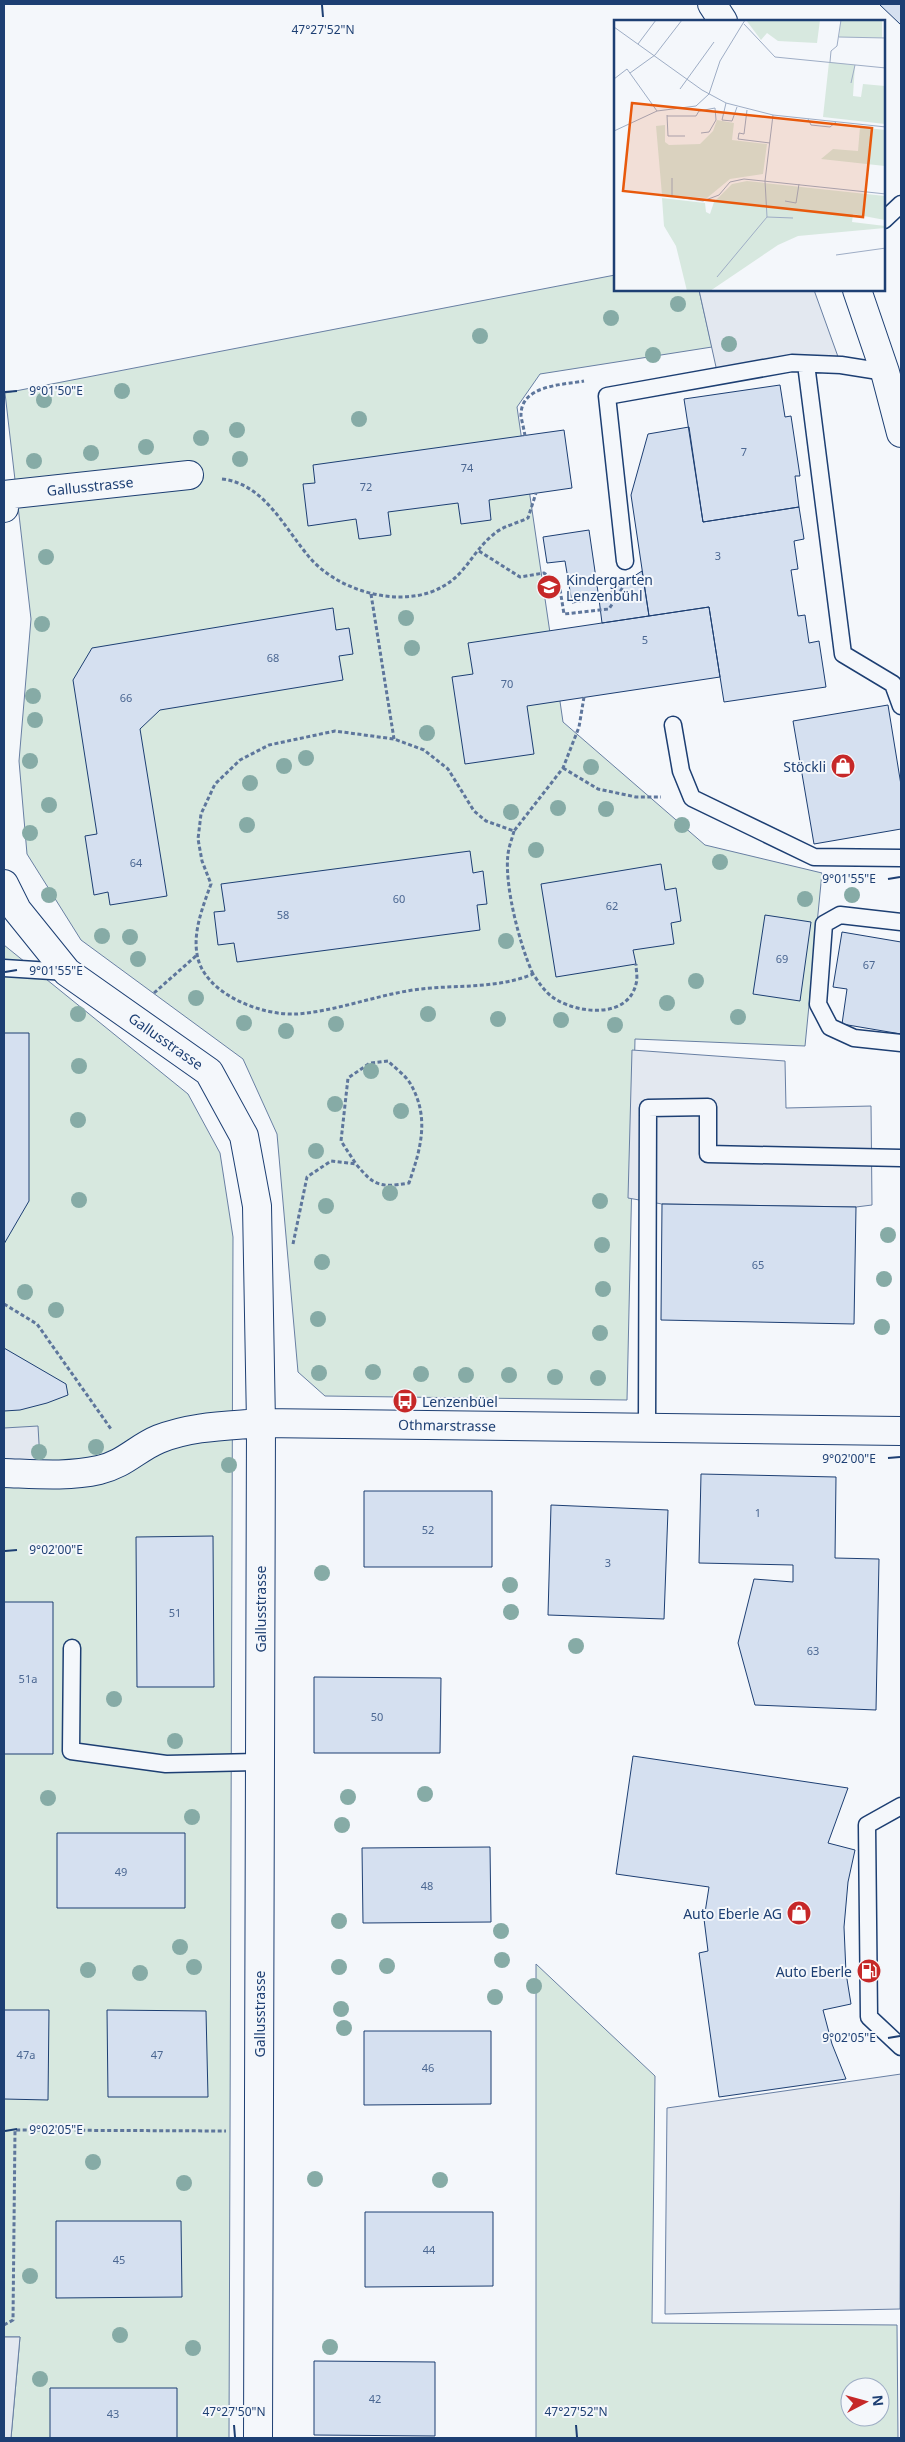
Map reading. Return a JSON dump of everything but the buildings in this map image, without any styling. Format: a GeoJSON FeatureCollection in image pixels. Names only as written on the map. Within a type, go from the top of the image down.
{"type":"FeatureCollection","features":[{"type":"Feature","properties":{"kind":"street"},"geometry":{"type":"LineString","coordinates":[[712,4],[722,20]]}},
{"type":"Feature","properties":{"kind":"street"},"geometry":{"type":"LineString","coordinates":[[857,291],[885,372],[901,433]]}},
{"type":"Feature","properties":{"kind":"street","name":"Gallusstrasse"},"geometry":{"type":"LineString","coordinates":[[4,508],[4,494],[189,476]]}},
{"type":"Feature","properties":{"kind":"street","name":"Gallusstrasse"},"geometry":{"type":"LineString","coordinates":[[4,884],[17,910],[67,972],[209,1072],[244,1136],[257,1206],[260,1424],[258,2438]]}},
{"type":"Feature","properties":{"kind":"street","name":"Othmarstrasse"},"geometry":{"type":"LineString","coordinates":[[4,1474],[76,1474],[100,1470],[125,1461],[157,1440],[190,1428],[260,1424],[901,1431]]}},
{"type":"Feature","properties":{"kind":"lane"},"geometry":{"type":"LineString","coordinates":[[885,219],[901,204]]}},
{"type":"Feature","properties":{"kind":"lane"},"geometry":{"type":"LineString","coordinates":[[625,562],[607,396],[792,363],[841,365],[885,372]]}},
{"type":"Feature","properties":{"kind":"lane"},"geometry":{"type":"LineString","coordinates":[[806,364],[843,654],[893,684],[901,706]]}},
{"type":"Feature","properties":{"kind":"lane"},"geometry":{"type":"LineString","coordinates":[[673,725],[681,770],[692,798],[814,858],[901,858]]}},
{"type":"Feature","properties":{"kind":"lane"},"geometry":{"type":"LineString","coordinates":[[901,922],[840,915],[824,924],[818,1004],[830,1027],[854,1038],[901,1042]]}},
{"type":"Feature","properties":{"kind":"lane"},"geometry":{"type":"LineString","coordinates":[[4,968],[67,972]]}},
{"type":"Feature","properties":{"kind":"lane"},"geometry":{"type":"LineString","coordinates":[[647,1427],[648,1108],[708,1107],[708,1154],[901,1158]]}},
{"type":"Feature","properties":{"kind":"lane"},"geometry":{"type":"LineString","coordinates":[[72,1648],[71,1751],[166,1764],[260,1762]]}},
{"type":"Feature","properties":{"kind":"lane"},"geometry":{"type":"LineString","coordinates":[[901,1806],[867,1825],[869,2017],[901,2046]]}},
{"type":"Feature","properties":{"kind":"path"},"geometry":{"type":"LineString","coordinates":[[525,436],[521,415],[524,402],[538,390],[586,381],[607,396]]}},
{"type":"Feature","properties":{"kind":"path"},"geometry":{"type":"LineString","coordinates":[[189,476],[230,480],[249,489],[278,513],[310,559],[335,578],[371,594],[399,597],[417,596],[432,591],[462,573],[495,532],[528,518],[536,493]]}},
{"type":"Feature","properties":{"kind":"path"},"geometry":{"type":"LineString","coordinates":[[479,551],[520,577],[544,573],[559,583],[564,614],[609,609],[622,588],[625,562]]}},
{"type":"Feature","properties":{"kind":"path"},"geometry":{"type":"LineString","coordinates":[[371,594],[394,738]]}},
{"type":"Feature","properties":{"kind":"path"},"geometry":{"type":"LineString","coordinates":[[584,697],[579,726],[563,768],[514,832],[508,855],[510,888],[523,952],[533,974],[546,992],[557,1000],[570,1006],[589,1010],[606,1010],[620,1006],[632,995],[637,982],[636,964]]}},
{"type":"Feature","properties":{"kind":"path"},"geometry":{"type":"LineString","coordinates":[[514,832],[486,821],[474,811],[448,769],[424,750],[394,738],[335,731],[269,745],[240,760],[215,784],[201,814],[199,830],[202,861],[211,884],[202,908],[196,937],[196,955],[202,969],[212,982],[232,999],[258,1009],[278,1013],[313,1012],[413,990],[513,982],[533,974]]}},
{"type":"Feature","properties":{"kind":"path"},"geometry":{"type":"LineString","coordinates":[[563,768],[598,789],[636,796],[692,798]]}},
{"type":"Feature","properties":{"kind":"path"},"geometry":{"type":"LineString","coordinates":[[143,1025],[155,990],[196,955]]}},
{"type":"Feature","properties":{"kind":"path"},"geometry":{"type":"LineString","coordinates":[[258,1257],[290,1255],[307,1177],[331,1161],[356,1164],[370,1180],[389,1186],[409,1183],[419,1153],[423,1114],[409,1082],[388,1061],[370,1063],[348,1078],[341,1141],[356,1164]]}},
{"type":"Feature","properties":{"kind":"path"},"geometry":{"type":"LineString","coordinates":[[4,1304],[37,1324],[111,1429],[157,1440]]}},
{"type":"Feature","properties":{"kind":"path"},"geometry":{"type":"LineString","coordinates":[[4,2325],[13,2320],[16,2130],[259,2131]]}},
{"type":"Feature","properties":{"kind":"shaded area"},"geometry":{"type":"Polygon","coordinates":[[[614,275],[614,291],[699,291],[712,347],[540,374],[517,407],[563,722],[705,845],[822,873],[805,1046],[635,1039],[627,1400],[325,1396],[298,1372],[277,1134],[243,1059],[81,940],[27,854],[19,761],[31,619],[5,393],[614,275]]]}},
{"type":"Feature","properties":{"kind":"shaded area"},"geometry":{"type":"Polygon","coordinates":[[[699,291],[814,291],[841,365],[718,376],[699,291]]]}},
{"type":"Feature","properties":{"kind":"shaded area"},"geometry":{"type":"Polygon","coordinates":[[[4,945],[188,1094],[220,1153],[233,1237],[229,2438],[11,2438],[20,2337],[4,2337],[4,945]]]}},
{"type":"Feature","properties":{"kind":"shaded area"},"geometry":{"type":"Polygon","coordinates":[[[632,1050],[785,1061],[786,1108],[871,1106],[872,1205],[856,1207],[662,1204],[628,1198],[632,1050]]]}},
{"type":"Feature","properties":{"kind":"shaded area"},"geometry":{"type":"Polygon","coordinates":[[[38,1426],[40,1461],[4,1462],[4,1428],[38,1426]]]}},
{"type":"Feature","properties":{"kind":"shaded area"},"geometry":{"type":"Polygon","coordinates":[[[536,1964],[655,2076],[652,2323],[897,2325],[898,2438],[536,2438],[536,1964]]]}},
{"type":"Feature","properties":{"kind":"shaded area"},"geometry":{"type":"Polygon","coordinates":[[[901,2074],[900,2309],[665,2314],[667,2108],[901,2074]]]}},
{"type":"Feature","properties":{"kind":"shaded area"},"geometry":{"type":"Polygon","coordinates":[[[4,2337],[20,2337],[11,2438],[4,2438],[4,2337]]]}},
{"type":"Feature","properties":{"kind":"place","name":"Kindergarten Lenzenbühl"},"geometry":{"type":"Point","coordinates":[549,587]}},
{"type":"Feature","properties":{"kind":"place","name":"Stöckli"},"geometry":{"type":"Point","coordinates":[843,766]}},
{"type":"Feature","properties":{"kind":"place","name":"Lenzenbüel"},"geometry":{"type":"Point","coordinates":[405,1401]}},
{"type":"Feature","properties":{"kind":"place","name":"Auto Eberle AG"},"geometry":{"type":"Point","coordinates":[799,1913]}},
{"type":"Feature","properties":{"kind":"place","name":"Auto Eberle"},"geometry":{"type":"Point","coordinates":[869,1971]}}]}
